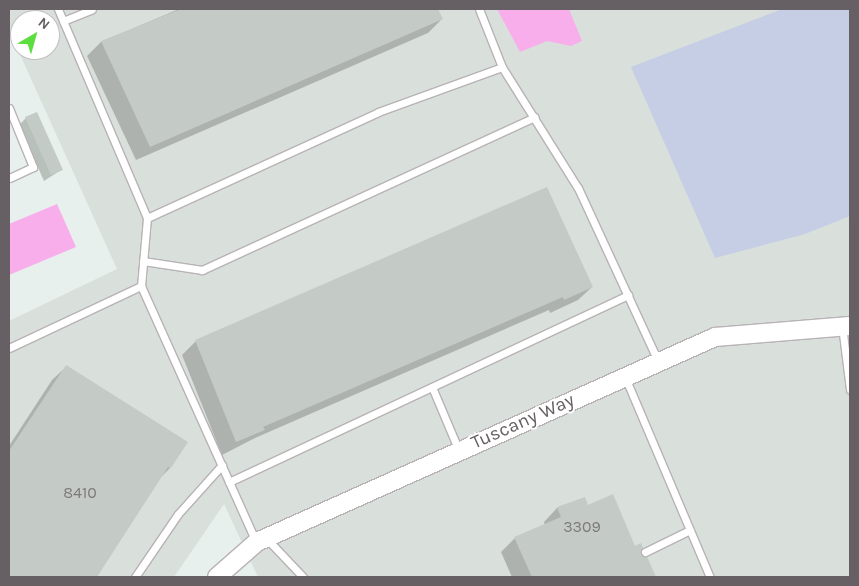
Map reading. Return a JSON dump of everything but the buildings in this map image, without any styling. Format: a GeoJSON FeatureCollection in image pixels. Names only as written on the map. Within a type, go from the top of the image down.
{"type":"FeatureCollection","features":[{"type":"Feature","properties":{"kind":"street","name":"Tuscany Way"},"geometry":{"type":"LineString","coordinates":[[217,577],[261,540],[715,337],[846,326]]}},
{"type":"Feature","properties":{"kind":"lane"},"geometry":{"type":"LineString","coordinates":[[58,9],[147,218],[141,286],[229,482],[261,540],[303,577]]}},
{"type":"Feature","properties":{"kind":"lane"},"geometry":{"type":"LineString","coordinates":[[63,21],[92,9]]}},
{"type":"Feature","properties":{"kind":"lane"},"geometry":{"type":"LineString","coordinates":[[479,9],[502,68],[535,117],[578,188],[658,361]]}},
{"type":"Feature","properties":{"kind":"lane"},"geometry":{"type":"LineString","coordinates":[[147,218],[378,112],[502,68]]}},
{"type":"Feature","properties":{"kind":"lane"},"geometry":{"type":"LineString","coordinates":[[9,108],[33,167],[9,178]]}},
{"type":"Feature","properties":{"kind":"lane"},"geometry":{"type":"LineString","coordinates":[[143,261],[202,270],[535,117]]}},
{"type":"Feature","properties":{"kind":"lane"},"geometry":{"type":"LineString","coordinates":[[9,348],[141,286]]}},
{"type":"Feature","properties":{"kind":"lane"},"geometry":{"type":"LineString","coordinates":[[229,482],[628,294]]}},
{"type":"Feature","properties":{"kind":"lane"},"geometry":{"type":"LineString","coordinates":[[846,326],[850,389]]}},
{"type":"Feature","properties":{"kind":"lane"},"geometry":{"type":"LineString","coordinates":[[625,376],[710,577]]}},
{"type":"Feature","properties":{"kind":"lane"},"geometry":{"type":"LineString","coordinates":[[432,387],[459,451]]}},
{"type":"Feature","properties":{"kind":"lane"},"geometry":{"type":"LineString","coordinates":[[135,577],[178,514],[222,465]]}},
{"type":"Feature","properties":{"kind":"lane"},"geometry":{"type":"LineString","coordinates":[[645,552],[690,530]]}},
{"type":"Feature","properties":{"kind":"shaded area"},"geometry":{"type":"Polygon","coordinates":[[[9,9],[850,9],[850,577],[258,577],[224,504],[174,577],[9,577],[9,321],[117,269],[23,60],[60,60],[60,10],[10,10],[10,32],[9,9]]]}},
{"type":"Feature","properties":{"kind":"shaded area"},"geometry":{"type":"Polygon","coordinates":[[[497,9],[569,9],[582,41],[571,46],[547,41],[520,52],[497,9]]]}},
{"type":"Feature","properties":{"kind":"shaded area"},"geometry":{"type":"Polygon","coordinates":[[[782,9],[850,9],[850,216],[805,234],[715,258],[631,67],[782,9]]]}},
{"type":"Feature","properties":{"kind":"shaded area"},"geometry":{"type":"Polygon","coordinates":[[[57,204],[76,247],[9,275],[9,224],[57,204]]]}}]}
